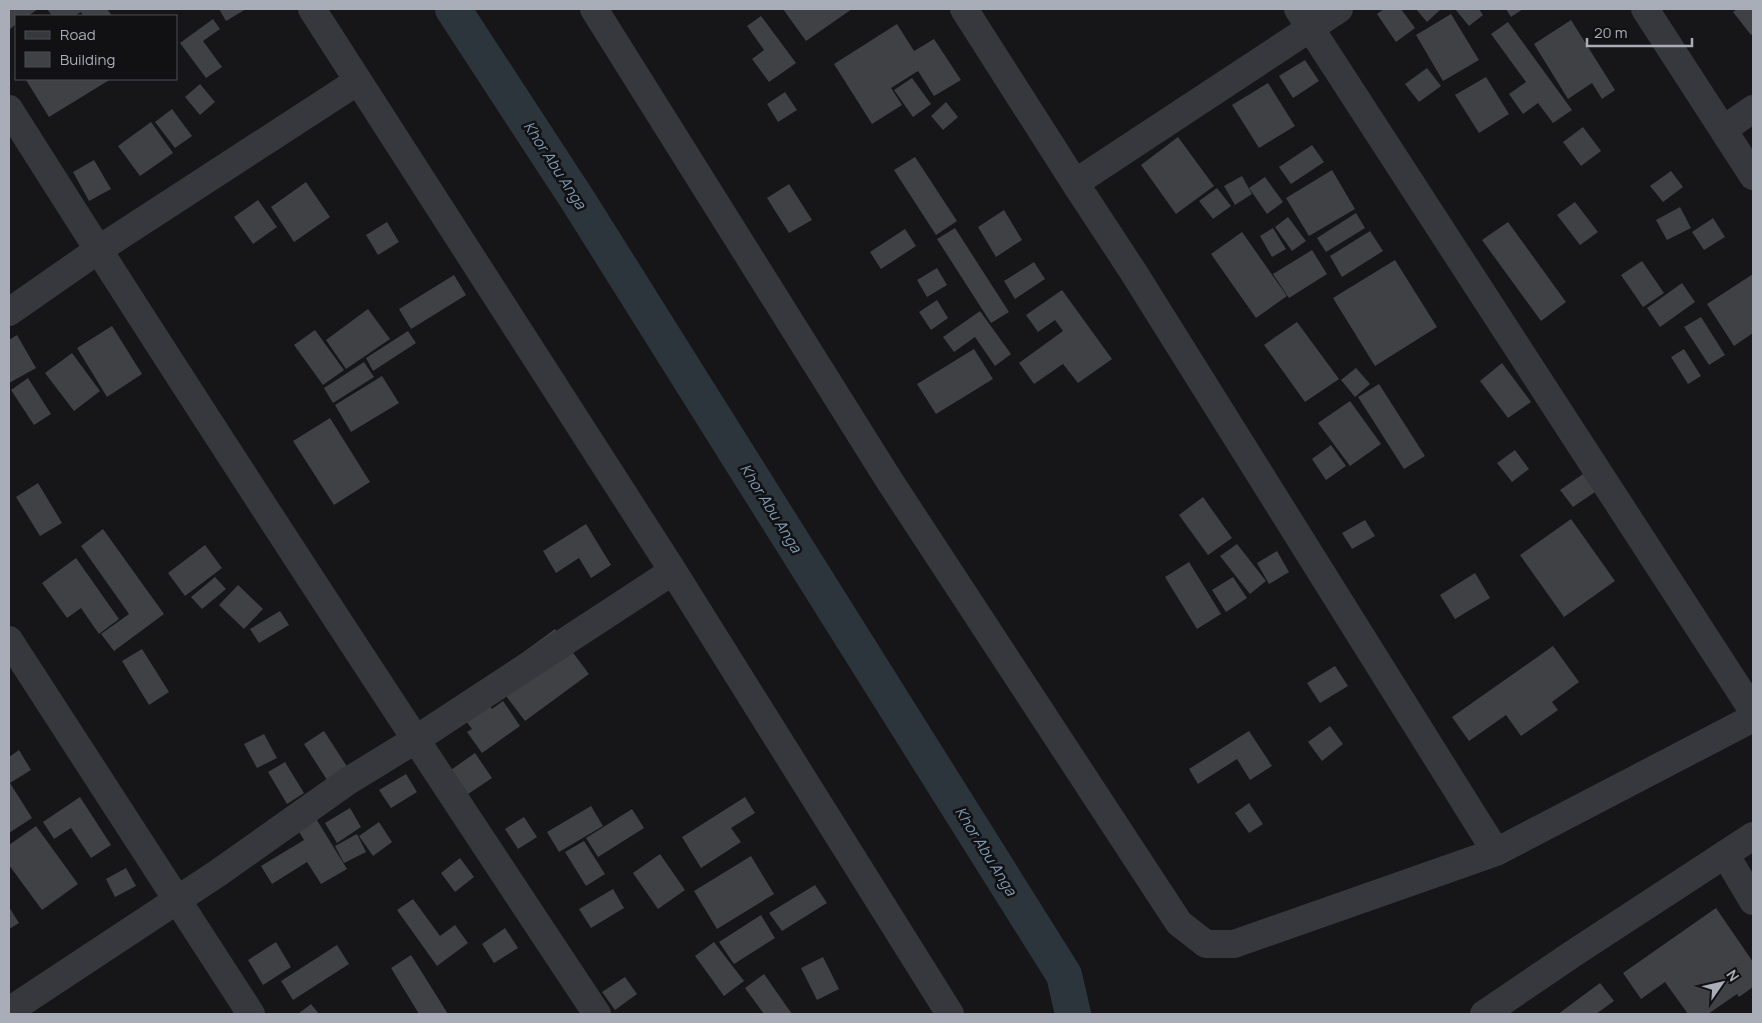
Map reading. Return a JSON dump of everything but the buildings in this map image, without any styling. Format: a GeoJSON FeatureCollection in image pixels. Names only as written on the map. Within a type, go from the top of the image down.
{"type":"FeatureCollection","features":[{"type":"Feature","properties":{"kind":"street"},"geometry":{"type":"LineString","coordinates":[[312,9],[672,571],[950,1014]]}},
{"type":"Feature","properties":{"kind":"street"},"geometry":{"type":"LineString","coordinates":[[594,9],[884,472],[1180,923],[1206,944],[1234,944],[1496,852],[1753,718]]}},
{"type":"Feature","properties":{"kind":"street"},"geometry":{"type":"LineString","coordinates":[[964,9],[1134,273],[1496,852]]}},
{"type":"Feature","properties":{"kind":"street"},"geometry":{"type":"LineString","coordinates":[[1075,183],[1305,18],[1339,9]]}},
{"type":"Feature","properties":{"kind":"street"},"geometry":{"type":"LineString","coordinates":[[1645,9],[1753,176]]}},
{"type":"Feature","properties":{"kind":"street"},"geometry":{"type":"LineString","coordinates":[[1305,18],[1753,711]]}},
{"type":"Feature","properties":{"kind":"street"},"geometry":{"type":"LineString","coordinates":[[9,312],[98,250],[358,81]]}},
{"type":"Feature","properties":{"kind":"street"},"geometry":{"type":"LineString","coordinates":[[9,109],[415,740],[596,1014]]}},
{"type":"Feature","properties":{"kind":"street"},"geometry":{"type":"LineString","coordinates":[[1724,129],[1753,109]]}},
{"type":"Feature","properties":{"kind":"street"},"geometry":{"type":"LineString","coordinates":[[9,1011],[177,900],[348,780],[415,740],[672,571]]}},
{"type":"Feature","properties":{"kind":"street"},"geometry":{"type":"LineString","coordinates":[[9,640],[251,1014]]}},
{"type":"Feature","properties":{"kind":"street"},"geometry":{"type":"LineString","coordinates":[[1492,1012],[1753,836]]}},
{"type":"Feature","properties":{"kind":"street"},"geometry":{"type":"LineString","coordinates":[[1725,854],[1753,901]]}},
{"type":"Feature","properties":{"kind":"waterway","name":"Khor Abu Anga"},"geometry":{"type":"LineString","coordinates":[[453,9],[579,202],[1064,975],[1073,1014]]}}]}
